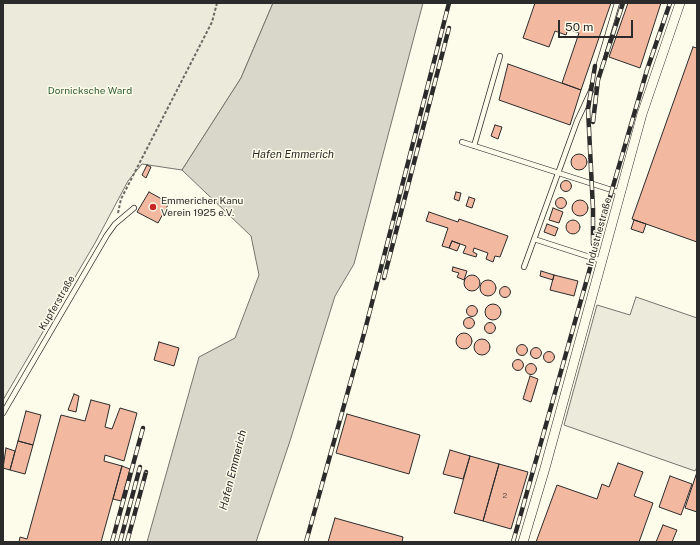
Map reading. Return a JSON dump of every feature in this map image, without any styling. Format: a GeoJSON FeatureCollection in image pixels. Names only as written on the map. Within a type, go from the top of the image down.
{"type":"FeatureCollection","features":[{"type":"Feature","properties":{"kind":"street","name":"Industriestraße"},"geometry":{"type":"LineString","coordinates":[[523,542],[545,468],[642,114],[680,3]]}},
{"type":"Feature","properties":{"kind":"lane"},"geometry":{"type":"LineString","coordinates":[[524,267],[577,121],[591,91],[617,3]]}},
{"type":"Feature","properties":{"kind":"lane"},"geometry":{"type":"LineString","coordinates":[[474,146],[500,56]]}},
{"type":"Feature","properties":{"kind":"lane"},"geometry":{"type":"LineString","coordinates":[[462,142],[621,193]]}},
{"type":"Feature","properties":{"kind":"lane","name":"Kupferstraße"},"geometry":{"type":"LineString","coordinates":[[3,413],[106,235],[115,224],[134,208]]}},
{"type":"Feature","properties":{"kind":"lane"},"geometry":{"type":"LineString","coordinates":[[534,239],[602,260]]}},
{"type":"Feature","properties":{"kind":"path"},"geometry":{"type":"LineString","coordinates":[[115,224],[121,199],[212,22],[217,3]]}},
{"type":"Feature","properties":{"kind":"green space","name":"Dornicksche Ward"},"geometry":{"type":"Polygon","coordinates":[[[3,3],[273,3],[241,78],[182,170],[142,164],[128,181],[95,243],[3,400],[3,3]]]}},
{"type":"Feature","properties":{"kind":"green space"},"geometry":{"type":"Polygon","coordinates":[[[636,297],[697,318],[697,467],[695,471],[564,425],[597,305],[630,315],[636,297]]]}},
{"type":"Feature","properties":{"kind":"water","name":"Hafen Emmerich"},"geometry":{"type":"Polygon","coordinates":[[[273,3],[423,3],[354,264],[335,296],[290,441],[256,542],[147,542],[199,357],[235,338],[259,275],[251,236],[182,170],[241,78],[273,3]]]}},
{"type":"Feature","properties":{"kind":"building"},"geometry":{"type":"Polygon","coordinates":[[[535,3],[611,3],[581,90],[562,83],[579,33],[568,29],[566,35],[555,31],[549,47],[523,38],[535,3]]]}},
{"type":"Feature","properties":{"kind":"building"},"geometry":{"type":"Polygon","coordinates":[[[628,3],[661,3],[640,68],[609,57],[628,3]]]}},
{"type":"Feature","properties":{"kind":"building"},"geometry":{"type":"Polygon","coordinates":[[[693,47],[697,48],[697,242],[632,219],[693,47]]]}},
{"type":"Feature","properties":{"kind":"building"},"geometry":{"type":"Polygon","coordinates":[[[508,64],[581,90],[570,125],[499,100],[508,64]]]}},
{"type":"Feature","properties":{"kind":"building"},"geometry":{"type":"Polygon","coordinates":[[[495,125],[502,127],[498,139],[491,136],[495,125]]]}},
{"type":"Feature","properties":{"kind":"building"},"geometry":{"type":"Polygon","coordinates":[[[579,154],[586,159],[587,162],[582,169],[579,170],[572,165],[571,162],[576,155],[579,154]]]}},
{"type":"Feature","properties":{"kind":"building"},"geometry":{"type":"Polygon","coordinates":[[[147,165],[151,167],[146,178],[142,175],[147,165]]]}},
{"type":"Feature","properties":{"kind":"building"},"geometry":{"type":"Polygon","coordinates":[[[566,180],[570,182],[572,186],[570,190],[566,192],[562,190],[560,186],[562,182],[566,180]]]}},
{"type":"Feature","properties":{"kind":"building","name":"Emmericher Kanu Verein 1925 e.V."},"geometry":{"type":"Polygon","coordinates":[[[149,192],[169,203],[158,223],[137,212],[149,192]]]}},
{"type":"Feature","properties":{"kind":"building"},"geometry":{"type":"Polygon","coordinates":[[[456,192],[461,193],[459,201],[454,199],[456,192]]]}},
{"type":"Feature","properties":{"kind":"building"},"geometry":{"type":"Polygon","coordinates":[[[469,197],[475,199],[472,208],[466,206],[469,197]]]}},
{"type":"Feature","properties":{"kind":"building"},"geometry":{"type":"Polygon","coordinates":[[[561,197],[565,199],[567,203],[565,207],[561,209],[557,207],[555,203],[557,199],[561,197]]]}},
{"type":"Feature","properties":{"kind":"building"},"geometry":{"type":"Polygon","coordinates":[[[580,200],[587,205],[588,208],[583,215],[580,216],[573,211],[572,208],[577,201],[580,200]]]}},
{"type":"Feature","properties":{"kind":"building"},"geometry":{"type":"Polygon","coordinates":[[[553,208],[563,212],[559,223],[549,220],[553,208]]]}},
{"type":"Feature","properties":{"kind":"building"},"geometry":{"type":"Polygon","coordinates":[[[429,212],[458,222],[459,219],[508,236],[500,257],[495,256],[493,262],[486,259],[488,253],[474,248],[473,252],[477,254],[476,257],[463,253],[466,246],[452,241],[449,248],[442,246],[448,228],[426,221],[429,212]]]}},
{"type":"Feature","properties":{"kind":"building"},"geometry":{"type":"Polygon","coordinates":[[[573,220],[578,222],[580,227],[578,232],[573,234],[568,232],[566,227],[568,222],[573,220]]]}},
{"type":"Feature","properties":{"kind":"building"},"geometry":{"type":"Polygon","coordinates":[[[634,220],[646,224],[643,233],[631,229],[634,220]]]}},
{"type":"Feature","properties":{"kind":"building"},"geometry":{"type":"Polygon","coordinates":[[[547,224],[558,228],[555,236],[544,232],[547,224]]]}},
{"type":"Feature","properties":{"kind":"building"},"geometry":{"type":"Polygon","coordinates":[[[452,241],[460,244],[457,251],[449,248],[452,241]]]}},
{"type":"Feature","properties":{"kind":"building"},"geometry":{"type":"Polygon","coordinates":[[[453,267],[467,271],[464,280],[457,277],[459,273],[452,271],[453,267]]]}},
{"type":"Feature","properties":{"kind":"building"},"geometry":{"type":"Polygon","coordinates":[[[541,271],[554,275],[553,280],[540,276],[541,271]]]}},
{"type":"Feature","properties":{"kind":"building"},"geometry":{"type":"Polygon","coordinates":[[[472,275],[479,280],[480,283],[475,290],[472,291],[465,286],[464,283],[469,276],[472,275]]]}},
{"type":"Feature","properties":{"kind":"building"},"geometry":{"type":"Polygon","coordinates":[[[554,275],[578,281],[574,296],[550,290],[554,275]]]}},
{"type":"Feature","properties":{"kind":"building"},"geometry":{"type":"Polygon","coordinates":[[[488,280],[495,285],[496,288],[491,295],[488,296],[481,291],[480,288],[485,281],[488,280]]]}},
{"type":"Feature","properties":{"kind":"building"},"geometry":{"type":"Polygon","coordinates":[[[505,286],[509,288],[511,292],[509,296],[505,298],[501,296],[499,292],[501,288],[505,286]]]}},
{"type":"Feature","properties":{"kind":"building"},"geometry":{"type":"Polygon","coordinates":[[[493,304],[500,309],[501,312],[496,319],[493,320],[486,315],[485,312],[490,305],[493,304]]]}},
{"type":"Feature","properties":{"kind":"building"},"geometry":{"type":"Polygon","coordinates":[[[472,305],[476,307],[478,311],[476,315],[472,317],[468,315],[466,311],[468,307],[472,305]]]}},
{"type":"Feature","properties":{"kind":"building"},"geometry":{"type":"Polygon","coordinates":[[[469,317],[473,319],[475,323],[473,327],[469,329],[465,327],[463,323],[465,319],[469,317]]]}},
{"type":"Feature","properties":{"kind":"building"},"geometry":{"type":"Polygon","coordinates":[[[490,322],[494,324],[496,328],[494,332],[490,334],[486,332],[484,328],[486,324],[490,322]]]}},
{"type":"Feature","properties":{"kind":"building"},"geometry":{"type":"Polygon","coordinates":[[[464,333],[471,338],[472,341],[467,348],[464,349],[457,344],[456,341],[461,334],[464,333]]]}},
{"type":"Feature","properties":{"kind":"building"},"geometry":{"type":"Polygon","coordinates":[[[482,339],[489,344],[490,347],[485,354],[482,355],[475,350],[474,347],[479,340],[482,339]]]}},
{"type":"Feature","properties":{"kind":"building"},"geometry":{"type":"Polygon","coordinates":[[[159,342],[179,348],[174,366],[154,360],[159,342]]]}},
{"type":"Feature","properties":{"kind":"building"},"geometry":{"type":"Polygon","coordinates":[[[522,344],[526,346],[528,350],[526,354],[522,356],[518,354],[516,350],[518,346],[522,344]]]}},
{"type":"Feature","properties":{"kind":"building"},"geometry":{"type":"Polygon","coordinates":[[[536,347],[540,349],[542,353],[540,357],[536,359],[532,357],[530,353],[532,349],[536,347]]]}},
{"type":"Feature","properties":{"kind":"building"},"geometry":{"type":"Polygon","coordinates":[[[549,351],[553,353],[555,357],[553,361],[549,363],[545,361],[543,357],[545,353],[549,351]]]}},
{"type":"Feature","properties":{"kind":"building"},"geometry":{"type":"Polygon","coordinates":[[[518,359],[522,361],[524,365],[522,369],[518,371],[514,369],[512,365],[514,361],[518,359]]]}},
{"type":"Feature","properties":{"kind":"building"},"geometry":{"type":"Polygon","coordinates":[[[531,363],[535,365],[537,369],[535,373],[531,375],[527,373],[525,369],[527,365],[531,363]]]}},
{"type":"Feature","properties":{"kind":"building"},"geometry":{"type":"Polygon","coordinates":[[[530,376],[538,379],[531,402],[523,399],[530,376]]]}},
{"type":"Feature","properties":{"kind":"building"},"geometry":{"type":"Polygon","coordinates":[[[74,394],[79,396],[76,412],[68,410],[74,394]]]}},
{"type":"Feature","properties":{"kind":"building"},"geometry":{"type":"Polygon","coordinates":[[[91,400],[110,405],[105,427],[112,429],[120,408],[137,413],[124,461],[105,455],[104,461],[122,466],[101,542],[19,542],[20,537],[27,539],[61,415],[85,421],[91,400]]]}},
{"type":"Feature","properties":{"kind":"building"},"geometry":{"type":"Polygon","coordinates":[[[26,411],[41,415],[33,445],[18,441],[26,411]]]}},
{"type":"Feature","properties":{"kind":"building"},"geometry":{"type":"Polygon","coordinates":[[[347,414],[420,435],[409,474],[336,453],[347,414]]]}},
{"type":"Feature","properties":{"kind":"building"},"geometry":{"type":"Polygon","coordinates":[[[18,441],[33,445],[25,474],[10,470],[18,441]]]}},
{"type":"Feature","properties":{"kind":"building"},"geometry":{"type":"Polygon","coordinates":[[[6,448],[15,451],[10,470],[3,468],[6,448]]]}},
{"type":"Feature","properties":{"kind":"building"},"geometry":{"type":"Polygon","coordinates":[[[450,450],[470,456],[463,479],[443,474],[450,450]]]}},
{"type":"Feature","properties":{"kind":"building"},"geometry":{"type":"Polygon","coordinates":[[[470,456],[499,464],[483,521],[454,513],[470,456]]]}},
{"type":"Feature","properties":{"kind":"building"},"geometry":{"type":"Polygon","coordinates":[[[618,463],[643,472],[634,496],[653,503],[639,542],[536,542],[557,485],[597,499],[602,484],[609,487],[618,463]]]}},
{"type":"Feature","properties":{"kind":"building"},"geometry":{"type":"Polygon","coordinates":[[[499,464],[528,472],[511,529],[483,521],[499,464]]]}},
{"type":"Feature","properties":{"kind":"building"},"geometry":{"type":"Polygon","coordinates":[[[122,466],[130,469],[121,501],[113,499],[122,466]]]}},
{"type":"Feature","properties":{"kind":"building"},"geometry":{"type":"Polygon","coordinates":[[[697,472],[697,512],[685,508],[697,472]]]}},
{"type":"Feature","properties":{"kind":"building"},"geometry":{"type":"Polygon","coordinates":[[[670,476],[692,484],[681,515],[659,507],[670,476]]]}},
{"type":"Feature","properties":{"kind":"building"},"geometry":{"type":"Polygon","coordinates":[[[335,518],[403,537],[402,542],[328,542],[335,518]]]}},
{"type":"Feature","properties":{"kind":"building"},"geometry":{"type":"Polygon","coordinates":[[[663,525],[677,530],[672,542],[656,542],[663,525]]]}},
{"type":"Feature","properties":{"kind":"railway"},"geometry":{"type":"LineString","coordinates":[[306,542],[365,330],[449,3]]}},
{"type":"Feature","properties":{"kind":"railway"},"geometry":{"type":"LineString","coordinates":[[593,122],[598,80],[623,3]]}},
{"type":"Feature","properties":{"kind":"railway"},"geometry":{"type":"LineString","coordinates":[[513,542],[612,190],[647,70],[670,3]]}},
{"type":"Feature","properties":{"kind":"railway"},"geometry":{"type":"LineString","coordinates":[[384,278],[449,28]]}},
{"type":"Feature","properties":{"kind":"railway"},"geometry":{"type":"LineString","coordinates":[[593,244],[593,209],[588,109],[595,66]]}},
{"type":"Feature","properties":{"kind":"railway"},"geometry":{"type":"LineString","coordinates":[[112,542],[143,428]]}},
{"type":"Feature","properties":{"kind":"railway"},"geometry":{"type":"LineString","coordinates":[[120,542],[140,467]]}},
{"type":"Feature","properties":{"kind":"railway"},"geometry":{"type":"LineString","coordinates":[[127,542],[146,472]]}},
{"type":"Feature","properties":{"kind":"place","name":"Emmericher Kanu Verein 1925 e.V."},"geometry":{"type":"Point","coordinates":[153,207]}}]}
